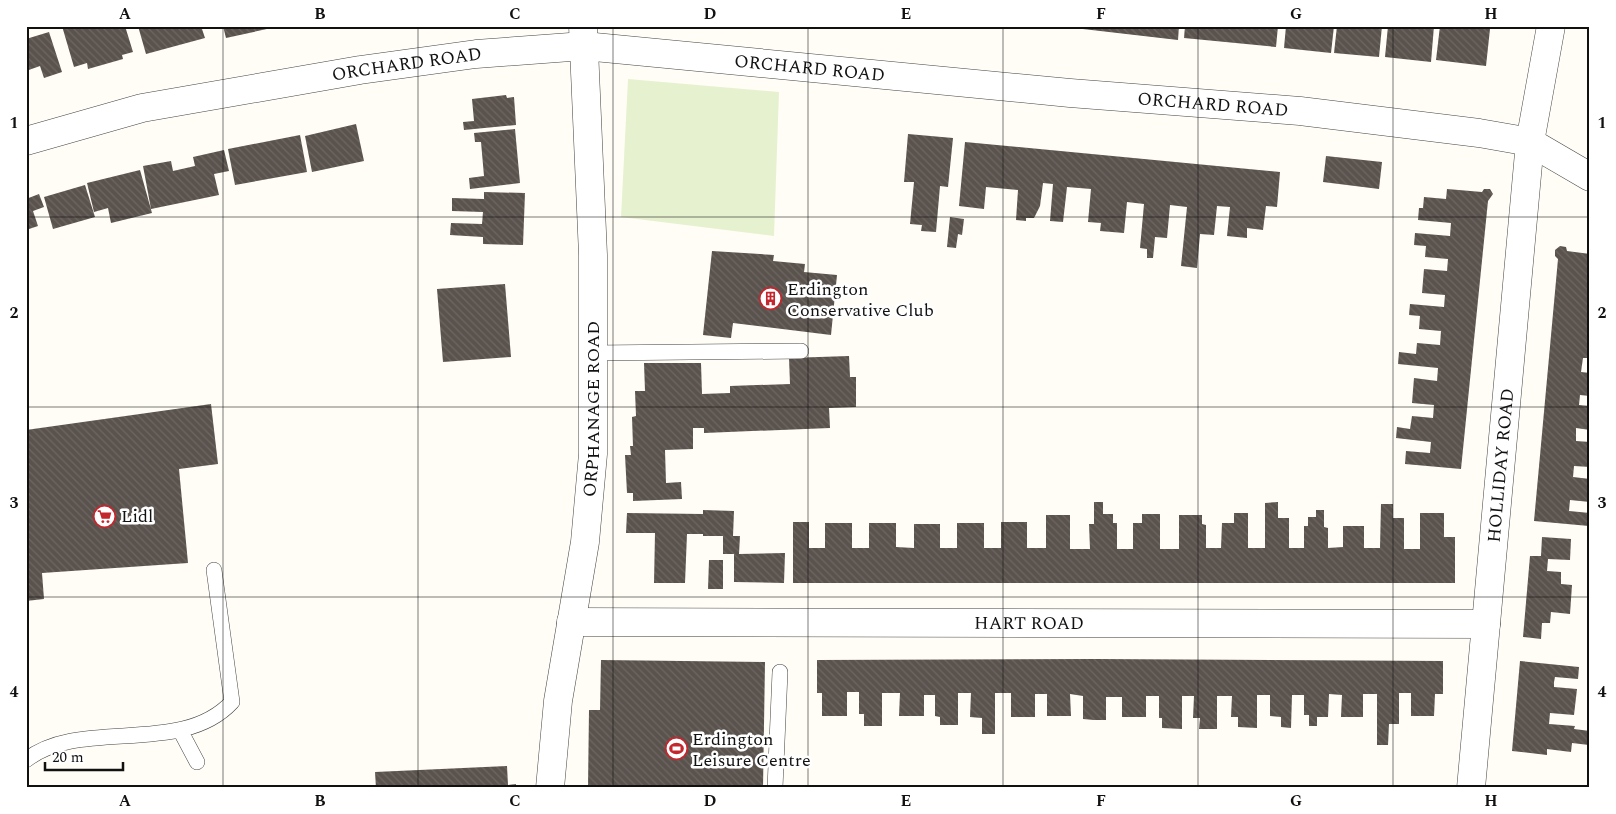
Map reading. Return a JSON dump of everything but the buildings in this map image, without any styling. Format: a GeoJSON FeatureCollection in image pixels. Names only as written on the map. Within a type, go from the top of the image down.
{"type":"FeatureCollection","features":[{"type":"Feature","properties":{"kind":"street","name":"HOLLIDAY ROAD"},"geometry":{"type":"LineString","coordinates":[[1471,788],[1530,142],[1551,26]]}},
{"type":"Feature","properties":{"kind":"street","name":"ORCHARD ROAD"},"geometry":{"type":"LineString","coordinates":[[26,141],[142,108],[360,70],[476,54],[583,36],[1070,93],[1300,111],[1479,133],[1530,142],[1590,177]]}},
{"type":"Feature","properties":{"kind":"street","name":"ORPHANAGE ROAD"},"geometry":{"type":"LineString","coordinates":[[550,788],[558,701],[585,542],[594,454],[593,255],[583,36]]}},
{"type":"Feature","properties":{"kind":"street","name":"HART ROAD"},"geometry":{"type":"LineString","coordinates":[[571,622],[1486,624]]}},
{"type":"Feature","properties":{"kind":"lane"},"geometry":{"type":"LineString","coordinates":[[593,353],[801,351]]}},
{"type":"Feature","properties":{"kind":"lane"},"geometry":{"type":"LineString","coordinates":[[26,760],[34,754],[66,742],[180,730],[223,712],[232,702],[214,570]]}},
{"type":"Feature","properties":{"kind":"lane"},"geometry":{"type":"LineString","coordinates":[[776,788],[780,672]]}},
{"type":"Feature","properties":{"kind":"lane"},"geometry":{"type":"LineString","coordinates":[[180,730],[197,762]]}},
{"type":"Feature","properties":{"kind":"green space"},"geometry":{"type":"Polygon","coordinates":[[[628,79],[779,92],[774,236],[621,217],[628,79]]]}},
{"type":"Feature","properties":{"kind":"place","name":"Erdington Conservative Club"},"geometry":{"type":"Point","coordinates":[771,299]}},
{"type":"Feature","properties":{"kind":"place","name":"Lidl"},"geometry":{"type":"Point","coordinates":[105,516]}},
{"type":"Feature","properties":{"kind":"place","name":"Erdington Leisure Centre"},"geometry":{"type":"Point","coordinates":[676,749]}}]}
